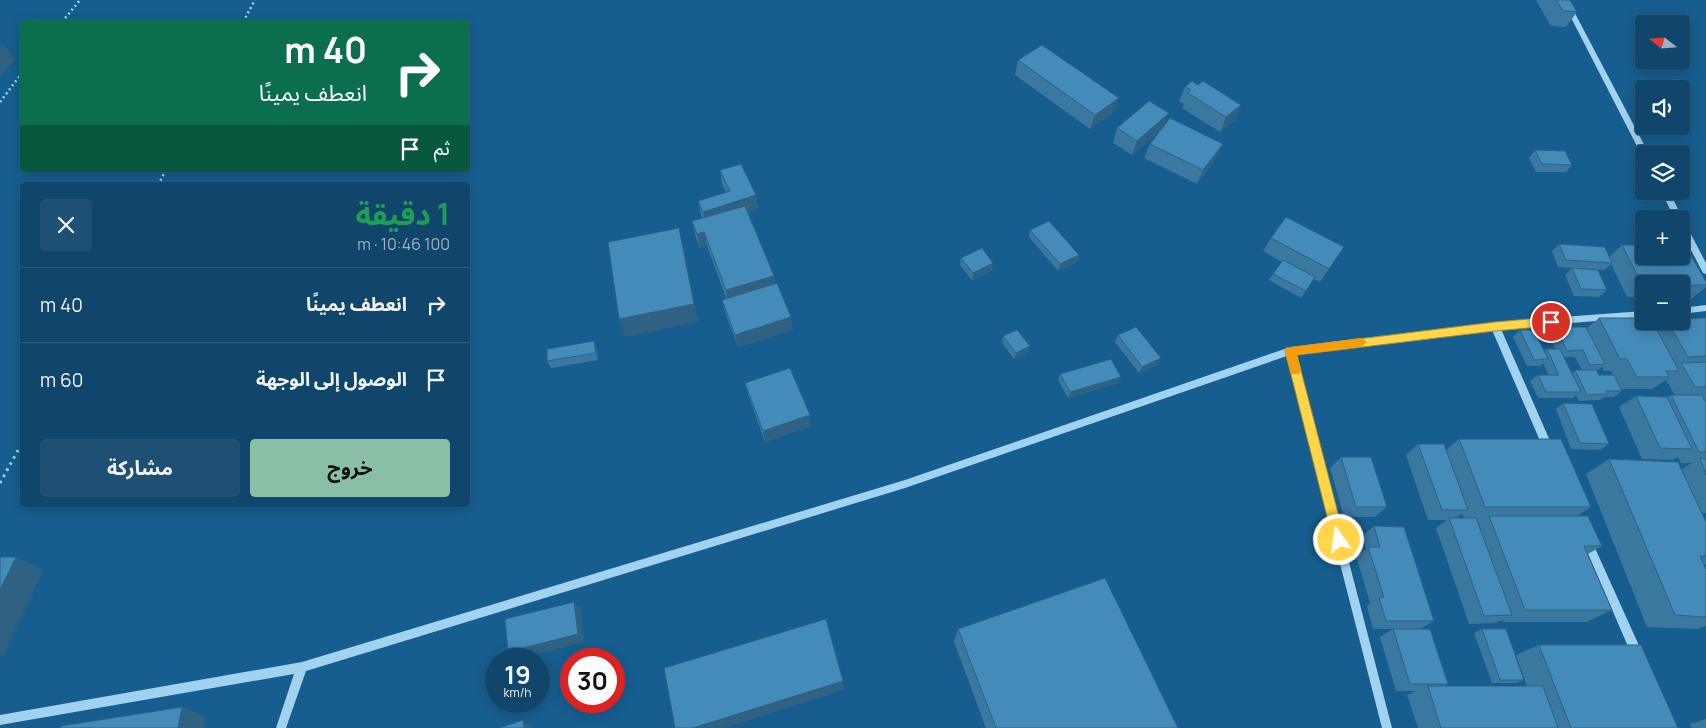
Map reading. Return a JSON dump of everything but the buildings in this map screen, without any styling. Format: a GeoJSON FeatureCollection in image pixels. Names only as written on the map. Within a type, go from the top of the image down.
{"type":"FeatureCollection","features":[{"type":"Feature","properties":{"kind":"street"},"geometry":{"type":"LineString","coordinates":[[1565,0],[1640,145]]}},
{"type":"Feature","properties":{"kind":"street"},"geometry":{"type":"LineString","coordinates":[[1690,240],[1706,271]]}},
{"type":"Feature","properties":{"kind":"street"},"geometry":{"type":"LineString","coordinates":[[1690,310],[1706,308]]}},
{"type":"Feature","properties":{"kind":"street"},"geometry":{"type":"LineString","coordinates":[[0,720],[302,667],[905,484],[1290,351],[1495,326],[1635,315]]}},
{"type":"Feature","properties":{"kind":"street"},"geometry":{"type":"LineString","coordinates":[[1495,326],[1554,463]]}},
{"type":"Feature","properties":{"kind":"street"},"geometry":{"type":"LineString","coordinates":[[1290,351],[1387,728]]}},
{"type":"Feature","properties":{"kind":"street"},"geometry":{"type":"LineString","coordinates":[[1582,527],[1641,664]]}},
{"type":"Feature","properties":{"kind":"street"},"geometry":{"type":"LineString","coordinates":[[281,728],[302,667]]}},
{"type":"Feature","properties":{"kind":"path"},"geometry":{"type":"LineString","coordinates":[[64,20],[80,0]]}},
{"type":"Feature","properties":{"kind":"path"},"geometry":{"type":"LineString","coordinates":[[244,20],[255,0]]}},
{"type":"Feature","properties":{"kind":"path"},"geometry":{"type":"LineString","coordinates":[[0,102],[20,76]]}},
{"type":"Feature","properties":{"kind":"path"},"geometry":{"type":"LineString","coordinates":[[0,484],[20,446]]}},
{"type":"Feature","properties":{"kind":"slow traffic"},"geometry":{"type":"LineString","coordinates":[[1295,370],[1290,351],[1361,342]]}},
{"type":"Feature","properties":{"kind":"route"},"geometry":{"type":"LineString","coordinates":[[1339,540],[1290,351],[1495,326],[1551,322]]}}]}
